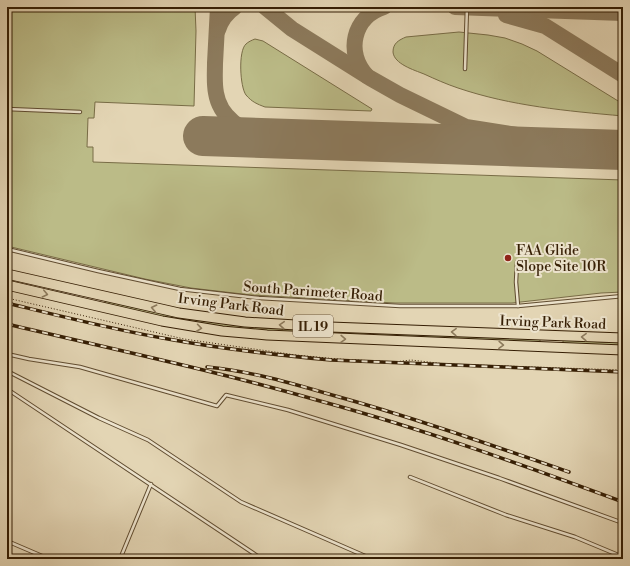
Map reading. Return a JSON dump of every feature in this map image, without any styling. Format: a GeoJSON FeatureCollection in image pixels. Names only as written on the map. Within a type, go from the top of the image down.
{"type":"FeatureCollection","features":[{"type":"Feature","properties":{"kind":"main road","name":"Irving Park Road"},"geometry":{"type":"LineString","coordinates":[[7,274],[179,313],[268,324],[623,338]]}},
{"type":"Feature","properties":{"kind":"main road","name":"Irving Park Road"},"geometry":{"type":"LineString","coordinates":[[7,285],[192,327],[266,336],[623,350]]}},
{"type":"Feature","properties":{"kind":"lane"},"geometry":{"type":"LineString","coordinates":[[465,69],[467,7]]}},
{"type":"Feature","properties":{"kind":"lane"},"geometry":{"type":"LineString","coordinates":[[7,109],[80,112]]}},
{"type":"Feature","properties":{"kind":"lane","name":"South Parimeter Road"},"geometry":{"type":"LineString","coordinates":[[7,249],[173,287],[243,297],[400,306],[518,306],[623,296]]}},
{"type":"Feature","properties":{"kind":"lane"},"geometry":{"type":"LineString","coordinates":[[516,262],[518,306]]}},
{"type":"Feature","properties":{"kind":"lane"},"geometry":{"type":"LineString","coordinates":[[92,305],[95,294]]}},
{"type":"Feature","properties":{"kind":"lane"},"geometry":{"type":"LineString","coordinates":[[551,347],[552,336]]}},
{"type":"Feature","properties":{"kind":"lane"},"geometry":{"type":"LineString","coordinates":[[7,354],[80,367],[217,406],[226,395],[288,410],[401,445],[499,478],[623,523]]}},
{"type":"Feature","properties":{"kind":"lane"},"geometry":{"type":"LineString","coordinates":[[7,371],[99,418],[148,440],[241,502],[372,559]]}},
{"type":"Feature","properties":{"kind":"lane"},"geometry":{"type":"LineString","coordinates":[[7,389],[262,559]]}},
{"type":"Feature","properties":{"kind":"lane"},"geometry":{"type":"LineString","coordinates":[[410,477],[506,515],[575,537],[623,557]]}},
{"type":"Feature","properties":{"kind":"lane"},"geometry":{"type":"LineString","coordinates":[[120,559],[151,484]]}},
{"type":"Feature","properties":{"kind":"lane"},"geometry":{"type":"LineString","coordinates":[[7,541],[49,559]]}},
{"type":"Feature","properties":{"kind":"path"},"geometry":{"type":"LineString","coordinates":[[7,298],[184,339],[296,355],[394,362],[411,360],[446,364],[623,370]]}},
{"type":"Feature","properties":{"kind":"green space"},"geometry":{"type":"Polygon","coordinates":[[[7,7],[195,7],[196,31],[194,106],[95,102],[94,118],[88,118],[87,147],[93,147],[93,162],[623,180],[623,292],[512,303],[395,303],[251,295],[191,288],[145,279],[7,246],[7,7]]]}},
{"type":"Feature","properties":{"kind":"green space"},"geometry":{"type":"Polygon","coordinates":[[[459,32],[505,38],[537,51],[623,104],[623,116],[539,107],[478,94],[449,85],[410,68],[397,60],[394,56],[393,49],[395,44],[406,37],[459,32]]]}},
{"type":"Feature","properties":{"kind":"green space"},"geometry":{"type":"Polygon","coordinates":[[[255,39],[263,41],[372,109],[371,111],[265,107],[255,102],[246,95],[244,91],[241,77],[241,61],[243,48],[247,43],[255,39]]]}},
{"type":"Feature","properties":{"kind":"green space"},"geometry":{"type":"Polygon","coordinates":[[[105,301],[178,317],[261,328],[540,339],[540,343],[300,334],[218,326],[177,320],[105,305],[105,301]]]}},
{"type":"Feature","properties":{"kind":"green space"},"geometry":{"type":"Polygon","coordinates":[[[563,340],[623,343],[623,346],[563,344],[563,340]]]}},
{"type":"Feature","properties":{"kind":"taxiway"},"geometry":{"type":"LineString","coordinates":[[218,7],[215,63],[215,89],[218,102],[233,122],[247,131],[263,138]]}},
{"type":"Feature","properties":{"kind":"taxiway"},"geometry":{"type":"LineString","coordinates":[[218,30],[224,17],[235,7]]}},
{"type":"Feature","properties":{"kind":"taxiway"},"geometry":{"type":"LineString","coordinates":[[265,7],[292,29],[370,78],[400,95],[466,127],[569,143],[623,148]]}},
{"type":"Feature","properties":{"kind":"taxiway"},"geometry":{"type":"LineString","coordinates":[[367,76],[360,67],[356,57],[356,37],[359,27],[365,19],[373,12],[384,7]]}},
{"type":"Feature","properties":{"kind":"taxiway"},"geometry":{"type":"LineString","coordinates":[[455,7],[623,13]]}},
{"type":"Feature","properties":{"kind":"taxiway"},"geometry":{"type":"LineString","coordinates":[[506,15],[545,26],[623,75]]}},
{"type":"Feature","properties":{"kind":"runway"},"geometry":{"type":"LineString","coordinates":[[203,136],[623,150]]}},
{"type":"Feature","properties":{"kind":"railway"},"geometry":{"type":"LineString","coordinates":[[7,303],[148,335],[209,346],[269,354],[331,360],[623,372]]}},
{"type":"Feature","properties":{"kind":"railway"},"geometry":{"type":"LineString","coordinates":[[7,324],[203,370],[281,390],[397,423],[473,448],[623,502]]}},
{"type":"Feature","properties":{"kind":"railway"},"geometry":{"type":"LineString","coordinates":[[207,367],[239,371],[301,386],[392,413],[569,472]]}},
{"type":"Feature","properties":{"kind":"place","name":"FAA Glide Slope Site 10R"},"geometry":{"type":"Point","coordinates":[508,258]}}]}
